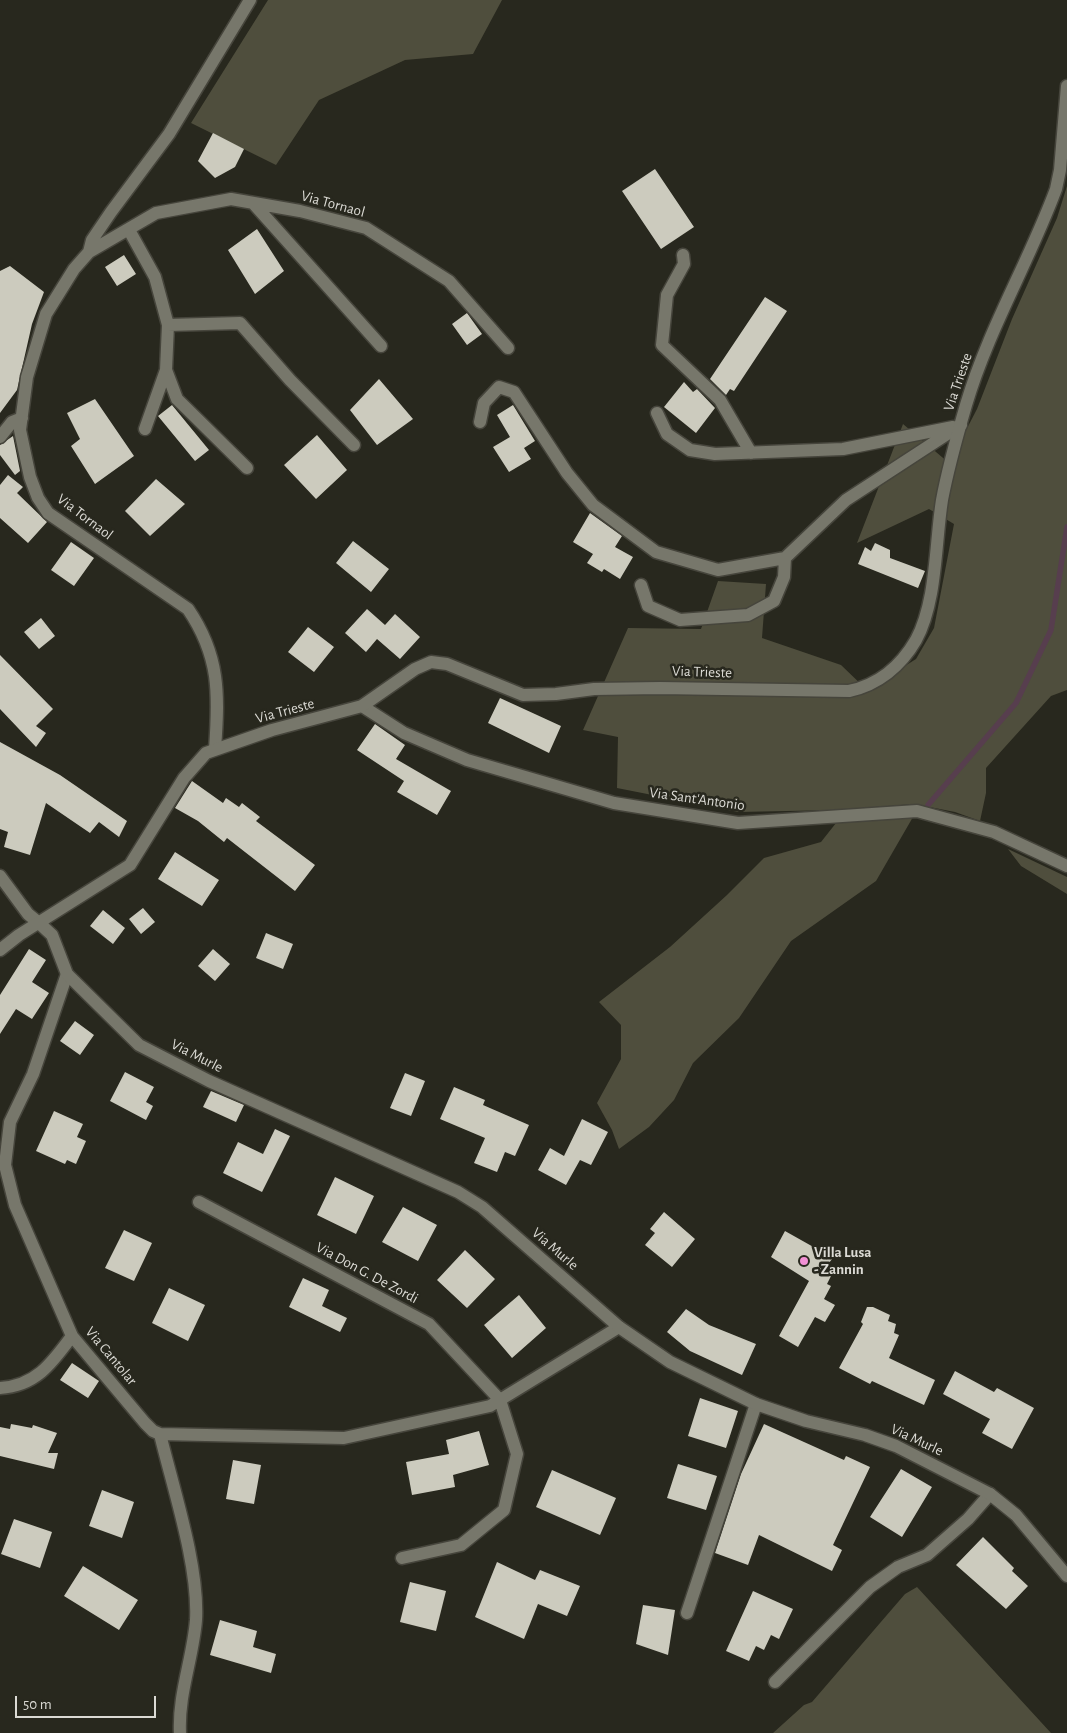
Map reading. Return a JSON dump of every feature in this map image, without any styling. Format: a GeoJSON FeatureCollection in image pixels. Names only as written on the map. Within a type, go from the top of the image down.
{"type":"FeatureCollection","features":[{"type":"Feature","properties":{"kind":"street","name":"Via Tornaol"},"geometry":{"type":"LineString","coordinates":[[89,252],[92,240],[169,134],[250,0]]}},
{"type":"Feature","properties":{"kind":"street","name":"Via Trieste"},"geometry":{"type":"LineString","coordinates":[[0,950],[130,865],[184,778],[200,758],[215,749],[272,730],[362,706],[415,669],[431,662],[439,662],[524,695],[556,694],[594,689],[660,688],[849,692],[876,682],[900,662],[908,652],[927,614],[942,499],[960,425],[999,315],[1056,189],[1060,170],[1067,86]]}},
{"type":"Feature","properties":{"kind":"street","name":"Via Tornaol"},"geometry":{"type":"LineString","coordinates":[[215,749],[218,704],[214,666],[203,630],[188,609],[48,513],[38,498],[30,476],[20,430],[27,376],[46,314],[74,269],[89,252],[156,213],[231,198],[300,211],[366,228],[449,281],[508,348]]}},
{"type":"Feature","properties":{"kind":"street"},"geometry":{"type":"LineString","coordinates":[[253,203],[381,346]]}},
{"type":"Feature","properties":{"kind":"street"},"geometry":{"type":"LineString","coordinates":[[129,230],[155,277],[168,325],[166,370],[145,428]]}},
{"type":"Feature","properties":{"kind":"street"},"geometry":{"type":"LineString","coordinates":[[683,255],[684,264],[667,295],[662,345],[720,400],[751,453]]}},
{"type":"Feature","properties":{"kind":"street"},"geometry":{"type":"LineString","coordinates":[[168,325],[240,323],[290,380],[354,445]]}},
{"type":"Feature","properties":{"kind":"street"},"geometry":{"type":"LineString","coordinates":[[166,370],[177,399],[247,468]]}},
{"type":"Feature","properties":{"kind":"street"},"geometry":{"type":"LineString","coordinates":[[480,422],[484,403],[499,388],[514,392],[567,473],[593,505],[656,552],[718,570],[785,558],[846,500],[960,425]]}},
{"type":"Feature","properties":{"kind":"street"},"geometry":{"type":"LineString","coordinates":[[657,413],[667,434],[690,450],[715,454],[843,449],[960,425]]}},
{"type":"Feature","properties":{"kind":"street"},"geometry":{"type":"LineString","coordinates":[[0,437],[12,422],[22,418]]}},
{"type":"Feature","properties":{"kind":"street"},"geometry":{"type":"LineString","coordinates":[[642,585],[648,606],[680,620],[748,615],[774,601],[784,577],[785,558]]}},
{"type":"Feature","properties":{"kind":"street","name":"Via Sant'Antonio"},"geometry":{"type":"LineString","coordinates":[[362,706],[404,733],[467,760],[614,803],[738,823],[917,811],[994,832],[1067,866]]}},
{"type":"Feature","properties":{"kind":"street"},"geometry":{"type":"LineString","coordinates":[[0,876],[28,914],[39,923]]}},
{"type":"Feature","properties":{"kind":"street","name":"Via Murle"},"geometry":{"type":"LineString","coordinates":[[39,923],[52,935],[67,974],[140,1045],[209,1081],[458,1192],[482,1207],[618,1327],[670,1362],[756,1404],[806,1421],[865,1435],[896,1446],[990,1494],[1016,1515],[1067,1576]]}},
{"type":"Feature","properties":{"kind":"street","name":"Via Cantolar"},"geometry":{"type":"LineString","coordinates":[[67,974],[33,1074],[10,1122],[5,1165],[15,1205],[72,1336],[145,1423],[153,1431],[160,1434]]}},
{"type":"Feature","properties":{"kind":"street","name":"Via Don G. De Zordi"},"geometry":{"type":"LineString","coordinates":[[199,1202],[429,1324],[500,1400],[517,1454],[504,1510],[461,1545],[402,1558]]}},
{"type":"Feature","properties":{"kind":"street"},"geometry":{"type":"LineString","coordinates":[[180,1733],[179,1713],[196,1621],[194,1586],[160,1434],[344,1438],[490,1406],[618,1327]]}},
{"type":"Feature","properties":{"kind":"street"},"geometry":{"type":"LineString","coordinates":[[0,1388],[24,1384],[40,1376],[52,1364],[72,1336]]}},
{"type":"Feature","properties":{"kind":"street"},"geometry":{"type":"LineString","coordinates":[[687,1614],[756,1404]]}},
{"type":"Feature","properties":{"kind":"street"},"geometry":{"type":"LineString","coordinates":[[775,1682],[870,1587],[898,1567],[927,1555],[968,1519],[990,1494]]}},
{"type":"Feature","properties":{"kind":"shaded area"},"geometry":{"type":"Polygon","coordinates":[[[268,0],[502,0],[473,54],[405,60],[319,100],[276,165],[191,123],[268,0]]]}},
{"type":"Feature","properties":{"kind":"shaded area"},"geometry":{"type":"Polygon","coordinates":[[[1067,186],[1067,690],[1051,696],[986,768],[986,793],[980,821],[955,812],[914,804],[836,810],[738,812],[617,788],[618,737],[583,730],[628,628],[701,629],[718,581],[766,584],[762,638],[841,665],[867,690],[916,659],[934,628],[954,524],[929,509],[857,543],[903,424],[949,463],[977,409],[1012,319],[1057,218],[1067,186]]]}},
{"type":"Feature","properties":{"kind":"shaded area"},"geometry":{"type":"Polygon","coordinates":[[[913,817],[876,881],[791,941],[739,1018],[693,1063],[674,1100],[649,1127],[619,1149],[612,1130],[597,1103],[621,1059],[621,1025],[599,1002],[670,947],[764,858],[821,842],[836,823],[913,817]]]}},
{"type":"Feature","properties":{"kind":"shaded area"},"geometry":{"type":"Polygon","coordinates":[[[1008,849],[1067,877],[1067,894],[1021,866],[1008,849]]]}},
{"type":"Feature","properties":{"kind":"shaded area"},"geometry":{"type":"Polygon","coordinates":[[[917,1587],[1051,1733],[773,1733],[804,1705],[812,1702],[905,1594],[917,1587]]]}},
{"type":"Feature","properties":{"kind":"building"},"geometry":{"type":"Polygon","coordinates":[[[213,133],[244,149],[235,167],[215,178],[198,161],[213,133]]]}},
{"type":"Feature","properties":{"kind":"building"},"geometry":{"type":"Polygon","coordinates":[[[655,169],[694,227],[661,249],[622,191],[655,169]]]}},
{"type":"Feature","properties":{"kind":"building"},"geometry":{"type":"Polygon","coordinates":[[[257,229],[284,271],[255,294],[228,250],[257,229]]]}},
{"type":"Feature","properties":{"kind":"building"},"geometry":{"type":"Polygon","coordinates":[[[124,255],[136,274],[117,286],[105,267],[124,255]]]}},
{"type":"Feature","properties":{"kind":"building"},"geometry":{"type":"Polygon","coordinates":[[[10,266],[44,292],[32,324],[17,390],[0,413],[0,271],[10,266]]]}},
{"type":"Feature","properties":{"kind":"building"},"geometry":{"type":"Polygon","coordinates":[[[765,297],[787,311],[734,391],[730,389],[726,395],[710,379],[765,297]]]}},
{"type":"Feature","properties":{"kind":"building"},"geometry":{"type":"Polygon","coordinates":[[[467,313],[482,334],[467,345],[452,324],[467,313]]]}},
{"type":"Feature","properties":{"kind":"building"},"geometry":{"type":"Polygon","coordinates":[[[379,379],[413,419],[377,445],[350,410],[379,379]]]}},
{"type":"Feature","properties":{"kind":"building"},"geometry":{"type":"Polygon","coordinates":[[[684,382],[693,392],[697,389],[715,408],[696,433],[664,407],[684,382]]]}},
{"type":"Feature","properties":{"kind":"building"},"geometry":{"type":"Polygon","coordinates":[[[95,399],[134,456],[95,484],[71,446],[80,439],[67,413],[95,399]]]}},
{"type":"Feature","properties":{"kind":"building"},"geometry":{"type":"Polygon","coordinates":[[[172,405],[209,450],[195,461],[158,416],[172,405]]]}},
{"type":"Feature","properties":{"kind":"building"},"geometry":{"type":"Polygon","coordinates":[[[513,405],[535,441],[524,448],[531,459],[509,472],[493,447],[510,437],[497,415],[513,405]]]}},
{"type":"Feature","properties":{"kind":"building"},"geometry":{"type":"Polygon","coordinates":[[[317,435],[347,470],[316,499],[284,465],[317,435]]]}},
{"type":"Feature","properties":{"kind":"building"},"geometry":{"type":"Polygon","coordinates":[[[13,436],[20,471],[15,475],[0,455],[0,445],[13,436]]]}},
{"type":"Feature","properties":{"kind":"building"},"geometry":{"type":"Polygon","coordinates":[[[8,475],[23,487],[17,493],[47,522],[28,543],[0,518],[0,485],[8,475]]]}},
{"type":"Feature","properties":{"kind":"building"},"geometry":{"type":"Polygon","coordinates":[[[156,479],[185,504],[150,536],[125,511],[156,479]]]}},
{"type":"Feature","properties":{"kind":"building"},"geometry":{"type":"Polygon","coordinates":[[[590,513],[622,536],[615,547],[633,557],[620,579],[604,569],[602,572],[587,563],[593,554],[573,542],[590,513]]]}},
{"type":"Feature","properties":{"kind":"building"},"geometry":{"type":"Polygon","coordinates":[[[353,541],[389,569],[371,592],[336,563],[353,541]]]}},
{"type":"Feature","properties":{"kind":"building"},"geometry":{"type":"Polygon","coordinates":[[[71,542],[94,558],[74,586],[51,570],[71,542]]]}},
{"type":"Feature","properties":{"kind":"building"},"geometry":{"type":"Polygon","coordinates":[[[875,543],[890,550],[890,558],[925,571],[918,588],[858,564],[865,547],[871,551],[875,543]]]}},
{"type":"Feature","properties":{"kind":"building"},"geometry":{"type":"Polygon","coordinates":[[[367,609],[385,625],[395,614],[420,637],[400,659],[377,639],[366,652],[345,633],[367,609]]]}},
{"type":"Feature","properties":{"kind":"building"},"geometry":{"type":"Polygon","coordinates":[[[41,618],[55,636],[39,649],[24,632],[41,618]]]}},
{"type":"Feature","properties":{"kind":"building"},"geometry":{"type":"Polygon","coordinates":[[[308,627],[334,647],[314,672],[288,652],[308,627]]]}},
{"type":"Feature","properties":{"kind":"building"},"geometry":{"type":"Polygon","coordinates":[[[0,655],[53,709],[36,726],[46,733],[36,747],[0,709],[0,655]]]}},
{"type":"Feature","properties":{"kind":"building"},"geometry":{"type":"Polygon","coordinates":[[[500,698],[561,726],[549,753],[488,723],[500,698]]]}},
{"type":"Feature","properties":{"kind":"building"},"geometry":{"type":"Polygon","coordinates":[[[375,724],[405,745],[396,759],[451,791],[437,815],[397,792],[404,781],[357,750],[375,724]]]}},
{"type":"Feature","properties":{"kind":"building"},"geometry":{"type":"Polygon","coordinates":[[[0,742],[60,775],[127,821],[119,837],[99,822],[90,833],[46,803],[30,855],[4,847],[8,832],[0,829],[0,742]]]}},
{"type":"Feature","properties":{"kind":"building"},"geometry":{"type":"Polygon","coordinates":[[[192,781],[223,803],[226,798],[239,807],[242,803],[260,817],[256,821],[315,865],[295,891],[227,838],[224,842],[198,821],[175,808],[192,781]]]}},
{"type":"Feature","properties":{"kind":"building"},"geometry":{"type":"Polygon","coordinates":[[[175,852],[219,880],[202,906],[158,879],[175,852]]]}},
{"type":"Feature","properties":{"kind":"building"},"geometry":{"type":"Polygon","coordinates":[[[143,908],[155,922],[141,934],[129,919],[143,908]]]}},
{"type":"Feature","properties":{"kind":"building"},"geometry":{"type":"Polygon","coordinates":[[[103,910],[125,928],[113,944],[90,926],[103,910]]]}},
{"type":"Feature","properties":{"kind":"building"},"geometry":{"type":"Polygon","coordinates":[[[266,933],[293,944],[283,969],[256,958],[266,933]]]}},
{"type":"Feature","properties":{"kind":"building"},"geometry":{"type":"Polygon","coordinates":[[[29,949],[46,960],[32,982],[49,993],[32,1019],[16,1009],[0,1034],[0,995],[29,949]]]}},
{"type":"Feature","properties":{"kind":"building"},"geometry":{"type":"Polygon","coordinates":[[[213,949],[230,964],[215,981],[198,966],[213,949]]]}},
{"type":"Feature","properties":{"kind":"building"},"geometry":{"type":"Polygon","coordinates":[[[75,1021],[94,1035],[80,1055],[60,1041],[75,1021]]]}},
{"type":"Feature","properties":{"kind":"building"},"geometry":{"type":"Polygon","coordinates":[[[125,1072],[154,1087],[146,1102],[153,1106],[146,1120],[110,1101],[125,1072]]]}},
{"type":"Feature","properties":{"kind":"building"},"geometry":{"type":"Polygon","coordinates":[[[405,1073],[425,1081],[411,1116],[390,1108],[405,1073]]]}},
{"type":"Feature","properties":{"kind":"building"},"geometry":{"type":"Polygon","coordinates":[[[454,1087],[485,1100],[483,1105],[529,1125],[515,1156],[505,1152],[497,1172],[474,1163],[485,1138],[440,1119],[454,1087]]]}},
{"type":"Feature","properties":{"kind":"building"},"geometry":{"type":"Polygon","coordinates":[[[211,1091],[244,1105],[236,1122],[203,1107],[211,1091]]]}},
{"type":"Feature","properties":{"kind":"building"},"geometry":{"type":"Polygon","coordinates":[[[54,1111],[83,1124],[77,1137],[86,1141],[76,1164],[67,1160],[65,1164],[36,1151],[54,1111]]]}},
{"type":"Feature","properties":{"kind":"building"},"geometry":{"type":"Polygon","coordinates":[[[582,1119],[608,1132],[591,1165],[580,1160],[566,1185],[538,1170],[550,1148],[564,1156],[582,1119]]]}},
{"type":"Feature","properties":{"kind":"building"},"geometry":{"type":"Polygon","coordinates":[[[275,1129],[290,1136],[262,1192],[223,1173],[238,1142],[263,1154],[275,1129]]]}},
{"type":"Feature","properties":{"kind":"building"},"geometry":{"type":"Polygon","coordinates":[[[335,1177],[374,1196],[356,1234],[317,1215],[335,1177]]]}},
{"type":"Feature","properties":{"kind":"building"},"geometry":{"type":"Polygon","coordinates":[[[403,1207],[437,1225],[418,1261],[382,1242],[403,1207]]]}},
{"type":"Feature","properties":{"kind":"building"},"geometry":{"type":"Polygon","coordinates":[[[664,1212],[695,1239],[672,1267],[645,1245],[655,1233],[650,1229],[664,1212]]]}},
{"type":"Feature","properties":{"kind":"building"},"geometry":{"type":"Polygon","coordinates":[[[124,1230],[152,1243],[134,1281],[105,1268],[124,1230]]]}},
{"type":"Feature","properties":{"kind":"building"},"geometry":{"type":"Polygon","coordinates":[[[785,1231],[833,1258],[828,1264],[835,1268],[827,1284],[831,1286],[824,1299],[835,1305],[825,1322],[815,1317],[798,1347],[779,1336],[809,1281],[771,1257],[785,1231]]]}},
{"type":"Feature","properties":{"kind":"building"},"geometry":{"type":"Polygon","coordinates":[[[465,1250],[495,1279],[467,1308],[437,1280],[465,1250]]]}},
{"type":"Feature","properties":{"kind":"building"},"geometry":{"type":"Polygon","coordinates":[[[303,1278],[329,1290],[322,1306],[347,1318],[340,1332],[289,1307],[303,1278]]]}},
{"type":"Feature","properties":{"kind":"building"},"geometry":{"type":"Polygon","coordinates":[[[169,1288],[205,1305],[188,1341],[152,1323],[169,1288]]]}},
{"type":"Feature","properties":{"kind":"building"},"geometry":{"type":"Polygon","coordinates":[[[519,1295],[546,1328],[512,1358],[484,1325],[519,1295]]]}},
{"type":"Feature","properties":{"kind":"building"},"geometry":{"type":"Polygon","coordinates":[[[867,1307],[873,1307],[890,1315],[888,1321],[896,1324],[894,1333],[899,1335],[889,1358],[935,1380],[924,1405],[872,1381],[870,1384],[839,1368],[863,1324],[861,1322],[867,1307]]]}},
{"type":"Feature","properties":{"kind":"building"},"geometry":{"type":"Polygon","coordinates":[[[686,1309],[709,1325],[756,1344],[742,1375],[690,1351],[667,1332],[686,1309]]]}},
{"type":"Feature","properties":{"kind":"building"},"geometry":{"type":"Polygon","coordinates":[[[72,1363],[99,1381],[88,1398],[60,1380],[72,1363]]]}},
{"type":"Feature","properties":{"kind":"building"},"geometry":{"type":"Polygon","coordinates":[[[955,1371],[994,1392],[997,1388],[1034,1408],[1012,1449],[982,1433],[990,1419],[943,1394],[955,1371]]]}},
{"type":"Feature","properties":{"kind":"building"},"geometry":{"type":"Polygon","coordinates":[[[700,1398],[738,1411],[726,1448],[688,1436],[700,1398]]]}},
{"type":"Feature","properties":{"kind":"building"},"geometry":{"type":"Polygon","coordinates":[[[11,1424],[32,1428],[33,1425],[57,1433],[48,1453],[58,1453],[54,1469],[0,1456],[0,1427],[10,1429],[11,1424]]]}},
{"type":"Feature","properties":{"kind":"building"},"geometry":{"type":"Polygon","coordinates":[[[764,1424],[844,1460],[846,1456],[870,1467],[833,1545],[842,1550],[832,1571],[759,1535],[748,1565],[715,1553],[741,1474],[764,1424]]]}},
{"type":"Feature","properties":{"kind":"building"},"geometry":{"type":"Polygon","coordinates":[[[479,1431],[489,1465],[453,1475],[455,1487],[412,1495],[406,1462],[449,1454],[446,1440],[479,1431]]]}},
{"type":"Feature","properties":{"kind":"building"},"geometry":{"type":"Polygon","coordinates":[[[233,1460],[261,1465],[254,1504],[226,1499],[233,1460]]]}},
{"type":"Feature","properties":{"kind":"building"},"geometry":{"type":"Polygon","coordinates":[[[678,1464],[717,1476],[706,1510],[667,1498],[678,1464]]]}},
{"type":"Feature","properties":{"kind":"building"},"geometry":{"type":"Polygon","coordinates":[[[901,1469],[932,1487],[902,1537],[870,1517],[901,1469]]]}},
{"type":"Feature","properties":{"kind":"building"},"geometry":{"type":"Polygon","coordinates":[[[552,1470],[616,1498],[600,1535],[536,1507],[552,1470]]]}},
{"type":"Feature","properties":{"kind":"building"},"geometry":{"type":"Polygon","coordinates":[[[102,1490],[134,1502],[122,1538],[89,1526],[102,1490]]]}},
{"type":"Feature","properties":{"kind":"building"},"geometry":{"type":"Polygon","coordinates":[[[14,1519],[52,1532],[40,1568],[1,1554],[14,1519]]]}},
{"type":"Feature","properties":{"kind":"building"},"geometry":{"type":"Polygon","coordinates":[[[983,1537],[1014,1568],[1012,1571],[1028,1586],[1006,1609],[956,1565],[983,1537]]]}},
{"type":"Feature","properties":{"kind":"building"},"geometry":{"type":"Polygon","coordinates":[[[497,1562],[535,1580],[540,1570],[580,1586],[567,1616],[538,1604],[524,1639],[475,1617],[497,1562]]]}},
{"type":"Feature","properties":{"kind":"building"},"geometry":{"type":"Polygon","coordinates":[[[83,1566],[138,1600],[119,1630],[64,1596],[83,1566]]]}},
{"type":"Feature","properties":{"kind":"building"},"geometry":{"type":"Polygon","coordinates":[[[410,1582],[446,1591],[436,1631],[400,1622],[410,1582]]]}},
{"type":"Feature","properties":{"kind":"building"},"geometry":{"type":"Polygon","coordinates":[[[753,1591],[793,1609],[779,1639],[771,1635],[764,1650],[756,1646],[749,1661],[726,1651],[753,1591]]]}},
{"type":"Feature","properties":{"kind":"building"},"geometry":{"type":"Polygon","coordinates":[[[643,1605],[675,1610],[668,1655],[636,1644],[643,1605]]]}},
{"type":"Feature","properties":{"kind":"building"},"geometry":{"type":"Polygon","coordinates":[[[220,1620],[257,1631],[253,1647],[276,1654],[271,1673],[210,1655],[220,1620]]]}},
{"type":"Feature","properties":{"kind":"waterway"},"geometry":{"type":"LineString","coordinates":[[928,805],[1016,703],[1051,630],[1067,527]]}},
{"type":"Feature","properties":{"kind":"place","name":"Villa Lusa - Zannin"},"geometry":{"type":"Point","coordinates":[804,1261]}}]}
